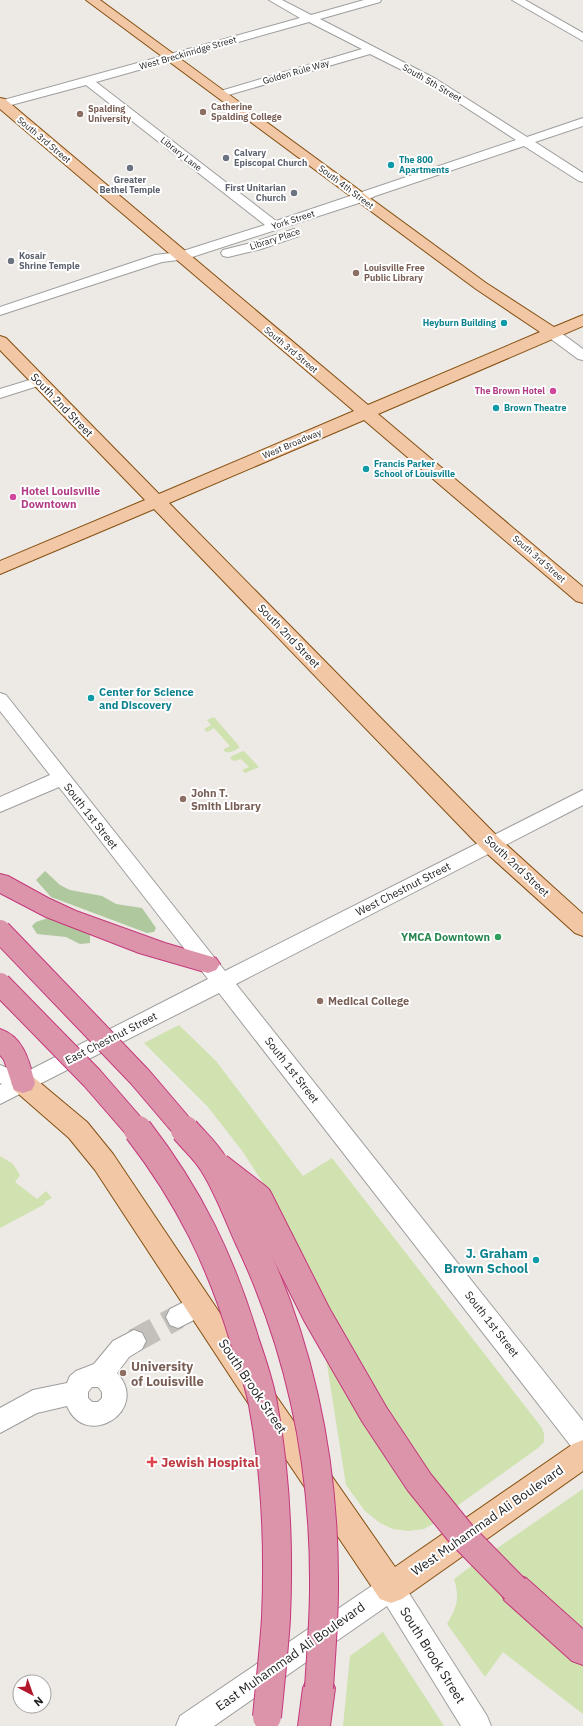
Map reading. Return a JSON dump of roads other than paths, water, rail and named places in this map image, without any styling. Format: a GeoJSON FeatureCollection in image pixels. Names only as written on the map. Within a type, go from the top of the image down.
{"type":"FeatureCollection","features":[{"type":"Feature","properties":{"kind":"highway"},"geometry":{"type":"LineString","coordinates":[[2,883],[31,900],[60,914],[161,952],[208,964]]}},
{"type":"Feature","properties":{"kind":"highway"},"geometry":{"type":"LineString","coordinates":[[0,931],[140,1077],[214,1164],[258,1198],[317,1315],[374,1414],[419,1482],[461,1534],[515,1589],[583,1650]]}},
{"type":"Feature","properties":{"kind":"highway"},"geometry":{"type":"LineString","coordinates":[[0,984],[112,1100],[140,1133],[175,1181],[204,1233],[235,1305],[264,1412],[276,1520],[276,1604],[266,1721]]}},
{"type":"Feature","properties":{"kind":"highway"},"geometry":{"type":"LineString","coordinates":[[0,1039],[15,1055],[23,1083]]}},
{"type":"Feature","properties":{"kind":"highway"},"geometry":{"type":"LineString","coordinates":[[214,1164],[265,1272],[286,1329],[304,1394],[311,1428],[321,1506],[324,1588],[319,1688],[314,1726]]}},
{"type":"Feature","properties":{"kind":"main road","name":"South 4th Street"},"geometry":{"type":"LineString","coordinates":[[92,0],[492,293],[552,333]]}},
{"type":"Feature","properties":{"kind":"main road","name":"South 3rd Street"},"geometry":{"type":"LineString","coordinates":[[1,104],[583,597]]}},
{"type":"Feature","properties":{"kind":"main road","name":"West Broadway"},"geometry":{"type":"LineString","coordinates":[[0,568],[583,320]]}},
{"type":"Feature","properties":{"kind":"main road","name":"South 2nd Street"},"geometry":{"type":"LineString","coordinates":[[0,341],[491,844],[583,926]]}},
{"type":"Feature","properties":{"kind":"main road","name":"South Brook Street"},"geometry":{"type":"LineString","coordinates":[[23,1083],[78,1130],[115,1178],[188,1311],[391,1588]]}},
{"type":"Feature","properties":{"kind":"main road","name":"West Muhammad Ali Boulevard"},"geometry":{"type":"LineString","coordinates":[[391,1588],[583,1454]]}},
{"type":"Feature","properties":{"kind":"street","name":"South 5th Street"},"geometry":{"type":"LineString","coordinates":[[274,0],[432,81],[583,178]]}},
{"type":"Feature","properties":{"kind":"street","name":"West Breckinridge Street"},"geometry":{"type":"LineString","coordinates":[[1,104],[376,0]]}},
{"type":"Feature","properties":{"kind":"street"},"geometry":{"type":"LineString","coordinates":[[517,0],[583,38]]}},
{"type":"Feature","properties":{"kind":"street","name":"Golden Rule Way"},"geometry":{"type":"LineString","coordinates":[[221,94],[371,50]]}},
{"type":"Feature","properties":{"kind":"street","name":"Library Lane"},"geometry":{"type":"LineString","coordinates":[[88,81],[274,226]]}},
{"type":"Feature","properties":{"kind":"street","name":"York Street"},"geometry":{"type":"LineString","coordinates":[[0,311],[160,258],[181,256],[361,198],[371,193],[583,122]]}},
{"type":"Feature","properties":{"kind":"street"},"geometry":{"type":"LineString","coordinates":[[325,223],[344,213],[361,198]]}},
{"type":"Feature","properties":{"kind":"street","name":"Library Place"},"geometry":{"type":"LineString","coordinates":[[181,256],[210,256],[237,252],[303,230]]}},
{"type":"Feature","properties":{"kind":"street","name":"South 4th Street"},"geometry":{"type":"LineString","coordinates":[[552,333],[583,356]]}},
{"type":"Feature","properties":{"kind":"street"},"geometry":{"type":"LineString","coordinates":[[0,394],[39,381]]}},
{"type":"Feature","properties":{"kind":"street","name":"South 1st Street"},"geometry":{"type":"LineString","coordinates":[[0,699],[583,1441]]}},
{"type":"Feature","properties":{"kind":"street"},"geometry":{"type":"LineString","coordinates":[[0,805],[61,778]]}},
{"type":"Feature","properties":{"kind":"street","name":"West Chestnut Street"},"geometry":{"type":"LineString","coordinates":[[223,981],[583,797]]}},
{"type":"Feature","properties":{"kind":"street","name":"East Chestnut Street"},"geometry":{"type":"LineString","coordinates":[[0,1095],[223,981]]}},
{"type":"Feature","properties":{"kind":"street","name":"South Brook Street"},"geometry":{"type":"LineString","coordinates":[[0,1074],[23,1083]]}},
{"type":"Feature","properties":{"kind":"street"},"geometry":{"type":"LineString","coordinates":[[99,1376],[127,1345]]}},
{"type":"Feature","properties":{"kind":"street"},"geometry":{"type":"LineString","coordinates":[[99,1376],[111,1382],[114,1388],[113,1401],[110,1407],[104,1411],[92,1414],[86,1413],[77,1405],[75,1393],[81,1382],[86,1378],[99,1376]]}},
{"type":"Feature","properties":{"kind":"street"},"geometry":{"type":"LineString","coordinates":[[0,1421],[33,1402],[75,1393]]}},
{"type":"Feature","properties":{"kind":"street","name":"South Brook Street"},"geometry":{"type":"LineString","coordinates":[[391,1588],[478,1726]]}},
{"type":"Feature","properties":{"kind":"street","name":"East Muhammad Ali Boulevard"},"geometry":{"type":"LineString","coordinates":[[190,1726],[391,1588]]}},
{"type":"Feature","properties":{"kind":"tunnel"},"geometry":{"type":"LineString","coordinates":[[134,1341],[178,1317]]}},
{"type":"Feature","properties":{"kind":"place","name":"Catherine Spalding College"},"geometry":{"type":"Point","coordinates":[203,112]}},
{"type":"Feature","properties":{"kind":"place","name":"Spalding University"},"geometry":{"type":"Point","coordinates":[80,114]}},
{"type":"Feature","properties":{"kind":"place","name":"Calvary Episcopal Church"},"geometry":{"type":"Point","coordinates":[226,158]}},
{"type":"Feature","properties":{"kind":"place","name":"The 800 Apartments"},"geometry":{"type":"Point","coordinates":[391,165]}},
{"type":"Feature","properties":{"kind":"place","name":"Greater Bethel Temple"},"geometry":{"type":"Point","coordinates":[130,168]}},
{"type":"Feature","properties":{"kind":"place","name":"First Unitarian Church"},"geometry":{"type":"Point","coordinates":[294,193]}},
{"type":"Feature","properties":{"kind":"place","name":"Kosair Shrine Temple"},"geometry":{"type":"Point","coordinates":[11,261]}},
{"type":"Feature","properties":{"kind":"place","name":"Louisville Free Public Library"},"geometry":{"type":"Point","coordinates":[356,273]}},
{"type":"Feature","properties":{"kind":"place","name":"Heyburn Building"},"geometry":{"type":"Point","coordinates":[504,323]}},
{"type":"Feature","properties":{"kind":"place","name":"The Brown Hotel"},"geometry":{"type":"Point","coordinates":[553,391]}},
{"type":"Feature","properties":{"kind":"place","name":"Brown Theatre"},"geometry":{"type":"Point","coordinates":[496,408]}},
{"type":"Feature","properties":{"kind":"place","name":"Francis Parker School of Louisville"},"geometry":{"type":"Point","coordinates":[366,469]}},
{"type":"Feature","properties":{"kind":"place","name":"Hotel Louisville Downtown"},"geometry":{"type":"Point","coordinates":[13,497]}},
{"type":"Feature","properties":{"kind":"place","name":"Center for Science and Discovery"},"geometry":{"type":"Point","coordinates":[91,698]}},
{"type":"Feature","properties":{"kind":"place","name":"John T. Smith Library"},"geometry":{"type":"Point","coordinates":[183,799]}},
{"type":"Feature","properties":{"kind":"place","name":"YMCA Downtown"},"geometry":{"type":"Point","coordinates":[498,937]}},
{"type":"Feature","properties":{"kind":"place","name":"Medical College"},"geometry":{"type":"Point","coordinates":[320,1001]}},
{"type":"Feature","properties":{"kind":"place","name":"J. Graham Brown School"},"geometry":{"type":"Point","coordinates":[536,1260]}},
{"type":"Feature","properties":{"kind":"place","name":"University of Louisville"},"geometry":{"type":"Point","coordinates":[123,1373]}},
{"type":"Feature","properties":{"kind":"place","name":"Jewish Hospital"},"geometry":{"type":"Point","coordinates":[152,1462]}}]}
